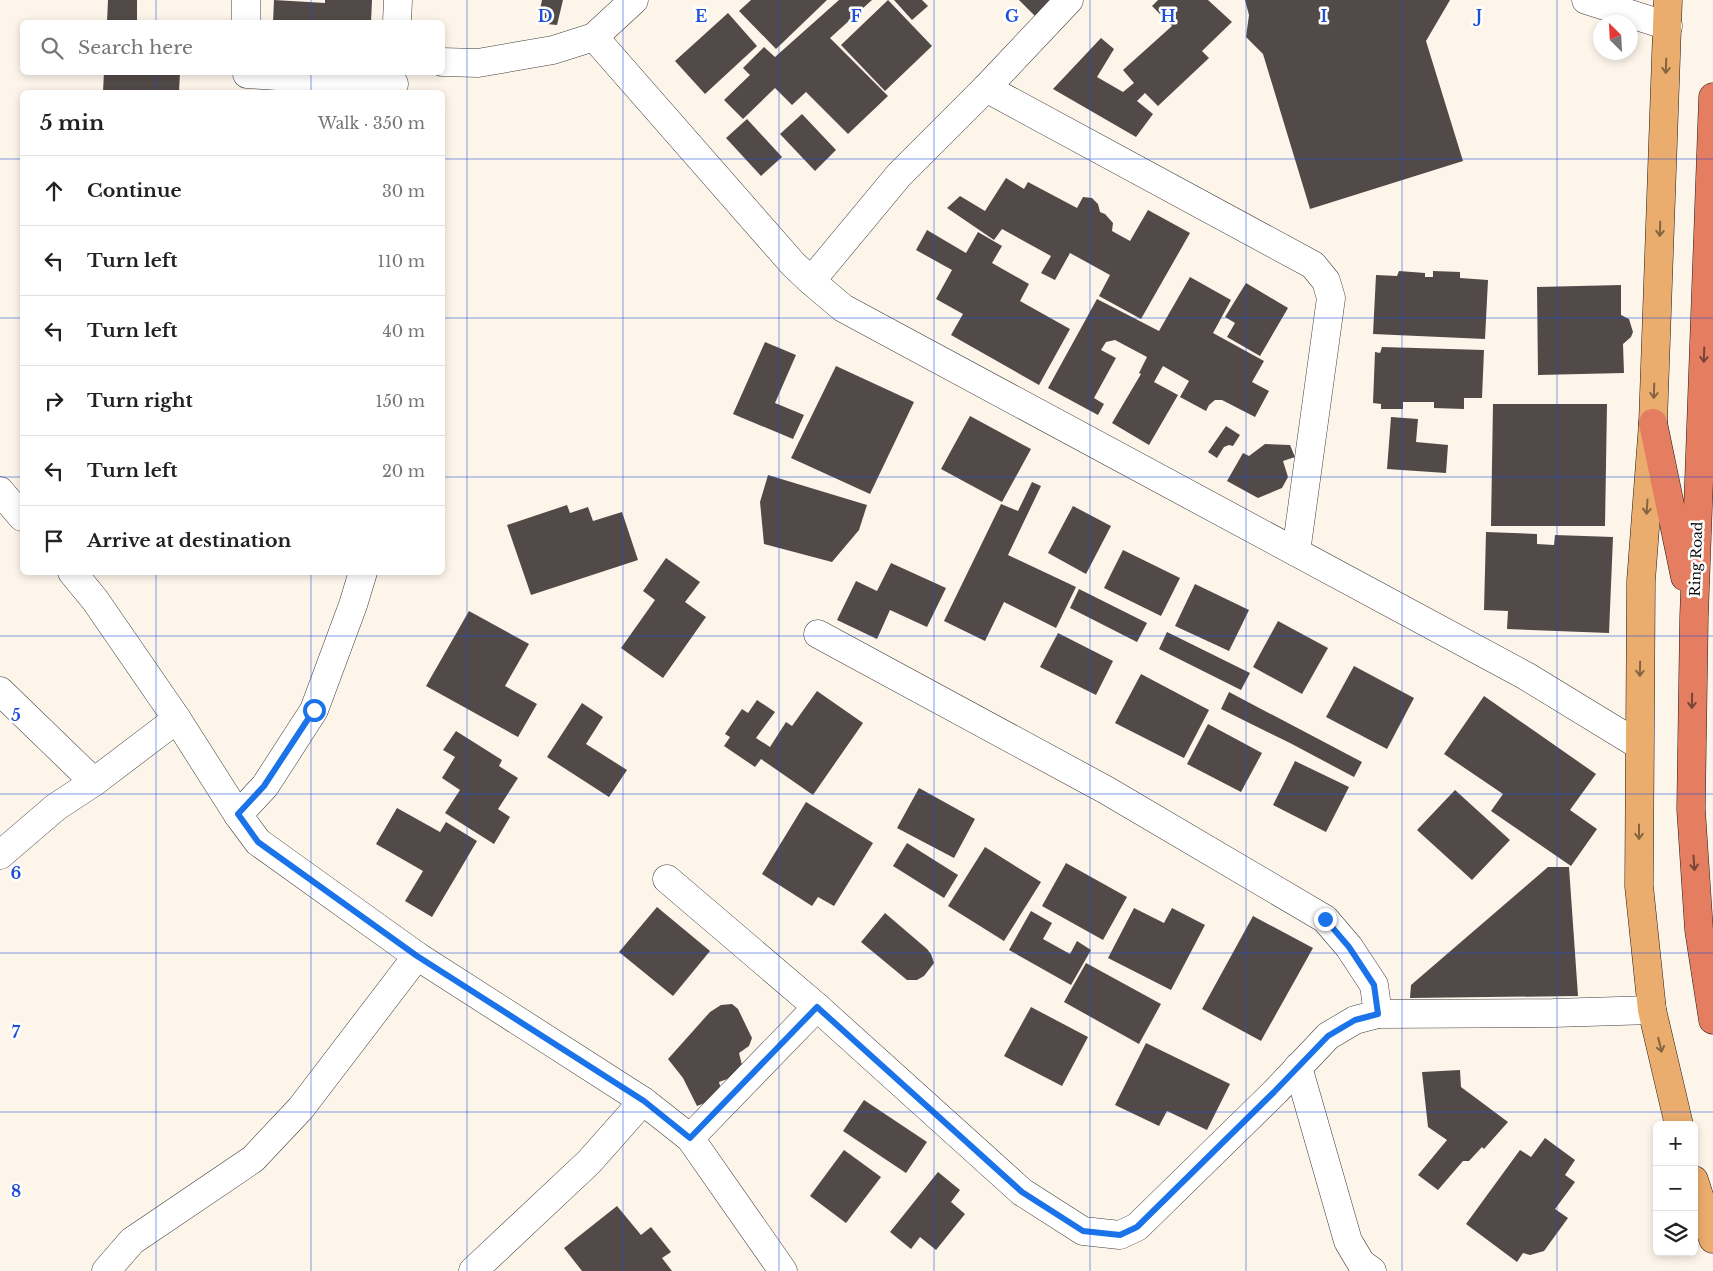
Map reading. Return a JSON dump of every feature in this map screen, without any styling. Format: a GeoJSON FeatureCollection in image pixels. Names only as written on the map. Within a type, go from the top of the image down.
{"type":"FeatureCollection","features":[{"type":"Feature","properties":{"kind":"highway","name":"Ring Road"},"geometry":{"type":"LineString","coordinates":[[1713,97],[1694,617],[1691,809],[1699,930],[1713,1020]]}},
{"type":"Feature","properties":{"kind":"highway"},"geometry":{"type":"LineString","coordinates":[[1653,423],[1694,617]]}},
{"type":"Feature","properties":{"kind":"main road"},"geometry":{"type":"LineString","coordinates":[[1668,13],[1653,423],[1641,582],[1639,886],[1652,1010],[1678,1121]]}},
{"type":"Feature","properties":{"kind":"main road"},"geometry":{"type":"LineString","coordinates":[[1698,1192],[1713,1239]]}},
{"type":"Feature","properties":{"kind":"street"},"geometry":{"type":"LineString","coordinates":[[246,0],[246,20]]}},
{"type":"Feature","properties":{"kind":"street"},"geometry":{"type":"LineString","coordinates":[[397,20],[398,0]]}},
{"type":"Feature","properties":{"kind":"street"},"geometry":{"type":"LineString","coordinates":[[445,62],[478,63],[553,50],[594,37],[634,0]]}},
{"type":"Feature","properties":{"kind":"street"},"geometry":{"type":"LineString","coordinates":[[811,281],[899,174],[986,88],[1069,0]]}},
{"type":"Feature","properties":{"kind":"street"},"geometry":{"type":"LineString","coordinates":[[1586,0],[1668,13]]}},
{"type":"Feature","properties":{"kind":"street"},"geometry":{"type":"LineString","coordinates":[[594,37],[793,264],[843,308],[1526,676],[1639,745]]}},
{"type":"Feature","properties":{"kind":"street"},"geometry":{"type":"LineString","coordinates":[[247,80],[394,83]]}},
{"type":"Feature","properties":{"kind":"street"},"geometry":{"type":"LineString","coordinates":[[986,88],[1312,265],[1326,281],[1330,298],[1296,552]]}},
{"type":"Feature","properties":{"kind":"street"},"geometry":{"type":"LineString","coordinates":[[74,575],[95,600],[258,842],[417,956],[644,1101],[690,1138],[783,1271]]}},
{"type":"Feature","properties":{"kind":"street"},"geometry":{"type":"LineString","coordinates":[[238,814],[264,786],[314,710],[353,605],[362,575]]}},
{"type":"Feature","properties":{"kind":"street"},"geometry":{"type":"LineString","coordinates":[[818,634],[1106,790],[1325,919],[1349,947],[1374,985],[1378,1014]]}},
{"type":"Feature","properties":{"kind":"street"},"geometry":{"type":"LineString","coordinates":[[0,691],[94,782]]}},
{"type":"Feature","properties":{"kind":"street"},"geometry":{"type":"LineString","coordinates":[[0,855],[56,807],[94,782],[177,720]]}},
{"type":"Feature","properties":{"kind":"street"},"geometry":{"type":"LineString","coordinates":[[667,879],[817,1007],[1022,1192],[1083,1231],[1099,1234],[1120,1235],[1137,1227],[1328,1036],[1355,1020],[1378,1014],[1553,1013],[1652,1010]]}},
{"type":"Feature","properties":{"kind":"street"},"geometry":{"type":"LineString","coordinates":[[106,1271],[132,1241],[253,1159],[301,1108],[417,956]]}},
{"type":"Feature","properties":{"kind":"street"},"geometry":{"type":"LineString","coordinates":[[690,1138],[817,1007]]}},
{"type":"Feature","properties":{"kind":"street"},"geometry":{"type":"LineString","coordinates":[[1298,1067],[1348,1242],[1361,1264],[1372,1271]]}},
{"type":"Feature","properties":{"kind":"street"},"geometry":{"type":"LineString","coordinates":[[473,1271],[589,1162],[644,1101]]}},
{"type":"Feature","properties":{"kind":"building"},"geometry":{"type":"Polygon","coordinates":[[[108,0],[137,0],[137,20],[107,20],[108,0]]]}},
{"type":"Feature","properties":{"kind":"building"},"geometry":{"type":"Polygon","coordinates":[[[274,0],[325,3],[325,0],[372,0],[371,20],[273,20],[274,0]]]}},
{"type":"Feature","properties":{"kind":"building"},"geometry":{"type":"Polygon","coordinates":[[[542,0],[563,0],[557,25],[537,23],[542,0]]]}},
{"type":"Feature","properties":{"kind":"building"},"geometry":{"type":"Polygon","coordinates":[[[751,0],[827,0],[776,49],[739,11],[751,0]]]}},
{"type":"Feature","properties":{"kind":"building"},"geometry":{"type":"Polygon","coordinates":[[[839,0],[872,0],[830,38],[888,96],[848,134],[806,92],[792,105],[775,88],[743,119],[724,100],[750,75],[743,68],[764,47],[775,57],[839,0]]]}},
{"type":"Feature","properties":{"kind":"building"},"geometry":{"type":"Polygon","coordinates":[[[888,0],[932,46],[885,91],[841,45],[888,0]]]}},
{"type":"Feature","properties":{"kind":"building"},"geometry":{"type":"Polygon","coordinates":[[[894,0],[922,0],[928,6],[912,20],[894,0]]]}},
{"type":"Feature","properties":{"kind":"building"},"geometry":{"type":"Polygon","coordinates":[[[1019,0],[1054,0],[1036,17],[1019,0]]]}},
{"type":"Feature","properties":{"kind":"building"},"geometry":{"type":"Polygon","coordinates":[[[1158,0],[1208,0],[1232,22],[1202,51],[1209,58],[1158,106],[1145,93],[1137,101],[1153,114],[1136,137],[1053,89],[1101,38],[1114,49],[1097,77],[1123,92],[1134,83],[1123,70],[1172,26],[1152,6],[1158,0]]]}},
{"type":"Feature","properties":{"kind":"building"},"geometry":{"type":"Polygon","coordinates":[[[1245,0],[1450,0],[1426,41],[1463,161],[1310,209],[1263,54],[1246,37],[1249,15],[1245,0]]]}},
{"type":"Feature","properties":{"kind":"building"},"geometry":{"type":"Polygon","coordinates":[[[728,13],[757,46],[705,94],[675,61],[728,13]]]}},
{"type":"Feature","properties":{"kind":"building"},"geometry":{"type":"Polygon","coordinates":[[[104,75],[180,75],[179,90],[103,90],[104,75]]]}},
{"type":"Feature","properties":{"kind":"building"},"geometry":{"type":"Polygon","coordinates":[[[802,114],[836,150],[815,171],[780,134],[802,114]]]}},
{"type":"Feature","properties":{"kind":"building"},"geometry":{"type":"Polygon","coordinates":[[[747,119],[782,157],[761,176],[726,138],[747,119]]]}},
{"type":"Feature","properties":{"kind":"building"},"geometry":{"type":"Polygon","coordinates":[[[1006,178],[1024,189],[1028,182],[1077,208],[1083,197],[1092,198],[1098,204],[1100,212],[1105,214],[1113,223],[1112,231],[1130,241],[1148,210],[1190,233],[1141,319],[1099,296],[1110,275],[1070,253],[1055,280],[1041,273],[1051,256],[1002,229],[994,240],[947,208],[960,196],[985,211],[1006,178]]]}},
{"type":"Feature","properties":{"kind":"building"},"geometry":{"type":"Polygon","coordinates":[[[927,230],[966,253],[978,232],[1002,246],[992,263],[1029,284],[1020,301],[1070,329],[1039,385],[951,335],[963,314],[936,299],[952,270],[916,250],[927,230]]]}},
{"type":"Feature","properties":{"kind":"building"},"geometry":{"type":"Polygon","coordinates":[[[1399,271],[1425,273],[1425,277],[1433,277],[1433,271],[1460,272],[1460,278],[1488,280],[1485,339],[1373,334],[1376,275],[1397,276],[1399,271]]]}},
{"type":"Feature","properties":{"kind":"building"},"geometry":{"type":"Polygon","coordinates":[[[1190,277],[1231,300],[1213,333],[1264,361],[1252,382],[1269,391],[1255,417],[1222,400],[1215,400],[1206,411],[1180,397],[1189,381],[1163,366],[1154,382],[1178,395],[1149,445],[1112,423],[1141,374],[1139,373],[1147,357],[1115,340],[1106,342],[1101,350],[1116,358],[1094,398],[1104,404],[1098,415],[1048,388],[1097,299],[1159,331],[1190,277]]]}},
{"type":"Feature","properties":{"kind":"building"},"geometry":{"type":"Polygon","coordinates":[[[1246,283],[1288,308],[1260,356],[1227,337],[1235,323],[1225,317],[1246,283]]]}},
{"type":"Feature","properties":{"kind":"building"},"geometry":{"type":"Polygon","coordinates":[[[1621,285],[1621,315],[1629,319],[1633,332],[1631,337],[1623,344],[1624,373],[1538,375],[1537,287],[1621,285]]]}},
{"type":"Feature","properties":{"kind":"building"},"geometry":{"type":"Polygon","coordinates":[[[765,342],[796,355],[775,403],[804,415],[793,439],[733,414],[765,342]]]}},
{"type":"Feature","properties":{"kind":"building"},"geometry":{"type":"Polygon","coordinates":[[[1382,347],[1484,350],[1482,398],[1464,398],[1464,409],[1434,408],[1434,402],[1403,402],[1403,409],[1381,409],[1381,404],[1373,403],[1375,352],[1380,353],[1382,347]]]}},
{"type":"Feature","properties":{"kind":"building"},"geometry":{"type":"Polygon","coordinates":[[[836,366],[914,402],[870,494],[791,458],[836,366]]]}},
{"type":"Feature","properties":{"kind":"building"},"geometry":{"type":"Polygon","coordinates":[[[1493,404],[1607,404],[1605,526],[1491,526],[1493,404]]]}},
{"type":"Feature","properties":{"kind":"building"},"geometry":{"type":"Polygon","coordinates":[[[970,416],[1031,449],[1002,502],[941,469],[970,416]]]}},
{"type":"Feature","properties":{"kind":"building"},"geometry":{"type":"Polygon","coordinates":[[[1391,417],[1418,419],[1416,442],[1448,445],[1446,473],[1387,469],[1391,417]]]}},
{"type":"Feature","properties":{"kind":"building"},"geometry":{"type":"Polygon","coordinates":[[[1226,426],[1240,435],[1233,446],[1224,447],[1217,458],[1208,452],[1226,426]]]}},
{"type":"Feature","properties":{"kind":"building"},"geometry":{"type":"Polygon","coordinates":[[[1265,444],[1290,445],[1295,457],[1283,461],[1288,477],[1282,488],[1258,498],[1227,481],[1243,453],[1249,456],[1265,444]]]}},
{"type":"Feature","properties":{"kind":"building"},"geometry":{"type":"Polygon","coordinates":[[[768,475],[867,505],[859,530],[832,562],[764,544],[760,502],[768,475]]]}},
{"type":"Feature","properties":{"kind":"building"},"geometry":{"type":"Polygon","coordinates":[[[1032,482],[1041,486],[1008,555],[1076,587],[1056,628],[1004,602],[985,641],[944,621],[1001,504],[1018,511],[1032,482]]]}},
{"type":"Feature","properties":{"kind":"building"},"geometry":{"type":"Polygon","coordinates":[[[567,505],[570,513],[588,507],[593,521],[622,512],[638,560],[531,595],[507,525],[567,505]]]}},
{"type":"Feature","properties":{"kind":"building"},"geometry":{"type":"Polygon","coordinates":[[[1073,506],[1111,526],[1086,574],[1048,553],[1073,506]]]}},
{"type":"Feature","properties":{"kind":"building"},"geometry":{"type":"Polygon","coordinates":[[[1486,532],[1537,534],[1537,544],[1554,545],[1555,535],[1613,537],[1609,633],[1507,629],[1508,611],[1484,610],[1486,532]]]}},
{"type":"Feature","properties":{"kind":"building"},"geometry":{"type":"Polygon","coordinates":[[[1123,550],[1180,578],[1161,616],[1104,588],[1123,550]]]}},
{"type":"Feature","properties":{"kind":"building"},"geometry":{"type":"Polygon","coordinates":[[[666,558],[700,582],[685,602],[706,617],[663,678],[621,648],[655,600],[643,591],[666,558]]]}},
{"type":"Feature","properties":{"kind":"building"},"geometry":{"type":"Polygon","coordinates":[[[891,563],[946,588],[927,627],[890,610],[877,639],[837,620],[856,581],[877,591],[891,563]]]}},
{"type":"Feature","properties":{"kind":"building"},"geometry":{"type":"Polygon","coordinates":[[[1195,584],[1249,610],[1229,651],[1175,626],[1195,584]]]}},
{"type":"Feature","properties":{"kind":"building"},"geometry":{"type":"Polygon","coordinates":[[[1079,589],[1147,623],[1137,642],[1070,608],[1079,589]]]}},
{"type":"Feature","properties":{"kind":"building"},"geometry":{"type":"Polygon","coordinates":[[[469,611],[529,644],[505,686],[537,704],[518,737],[426,686],[469,611]]]}},
{"type":"Feature","properties":{"kind":"building"},"geometry":{"type":"Polygon","coordinates":[[[1278,621],[1328,648],[1302,694],[1253,667],[1278,621]]]}},
{"type":"Feature","properties":{"kind":"building"},"geometry":{"type":"Polygon","coordinates":[[[1167,632],[1250,673],[1241,690],[1159,649],[1167,632]]]}},
{"type":"Feature","properties":{"kind":"building"},"geometry":{"type":"Polygon","coordinates":[[[1058,633],[1113,661],[1096,695],[1040,667],[1058,633]]]}},
{"type":"Feature","properties":{"kind":"building"},"geometry":{"type":"Polygon","coordinates":[[[1354,666],[1414,698],[1387,749],[1326,717],[1354,666]]]}},
{"type":"Feature","properties":{"kind":"building"},"geometry":{"type":"Polygon","coordinates":[[[1141,674],[1209,710],[1184,758],[1115,723],[1141,674]]]}},
{"type":"Feature","properties":{"kind":"building"},"geometry":{"type":"Polygon","coordinates":[[[817,691],[863,723],[813,795],[761,759],[755,767],[724,746],[730,737],[725,734],[742,709],[748,713],[757,700],[775,712],[756,738],[770,747],[786,722],[792,726],[817,691]]]}},
{"type":"Feature","properties":{"kind":"building"},"geometry":{"type":"Polygon","coordinates":[[[1229,692],[1362,762],[1354,777],[1221,709],[1229,692]]]}},
{"type":"Feature","properties":{"kind":"building"},"geometry":{"type":"Polygon","coordinates":[[[1484,696],[1596,774],[1570,810],[1597,829],[1571,866],[1491,811],[1503,794],[1444,754],[1484,696]]]}},
{"type":"Feature","properties":{"kind":"building"},"geometry":{"type":"Polygon","coordinates":[[[582,703],[603,717],[586,744],[627,770],[609,797],[547,757],[582,703]]]}},
{"type":"Feature","properties":{"kind":"building"},"geometry":{"type":"Polygon","coordinates":[[[1208,724],[1262,753],[1241,792],[1187,764],[1208,724]]]}},
{"type":"Feature","properties":{"kind":"building"},"geometry":{"type":"Polygon","coordinates":[[[456,731],[502,760],[499,766],[518,778],[498,809],[510,817],[494,844],[445,813],[460,790],[442,778],[455,757],[443,750],[456,731]]]}},
{"type":"Feature","properties":{"kind":"building"},"geometry":{"type":"Polygon","coordinates":[[[1295,761],[1349,787],[1326,832],[1273,805],[1295,761]]]}},
{"type":"Feature","properties":{"kind":"building"},"geometry":{"type":"Polygon","coordinates":[[[919,788],[975,819],[954,858],[897,828],[919,788]]]}},
{"type":"Feature","properties":{"kind":"building"},"geometry":{"type":"Polygon","coordinates":[[[1455,790],[1510,840],[1472,880],[1417,830],[1455,790]]]}},
{"type":"Feature","properties":{"kind":"building"},"geometry":{"type":"Polygon","coordinates":[[[806,802],[873,843],[834,906],[818,897],[812,906],[762,874],[806,802]]]}},
{"type":"Feature","properties":{"kind":"building"},"geometry":{"type":"Polygon","coordinates":[[[397,808],[440,832],[446,822],[477,841],[432,917],[405,901],[423,871],[376,844],[397,808]]]}},
{"type":"Feature","properties":{"kind":"building"},"geometry":{"type":"Polygon","coordinates":[[[907,843],[958,875],[944,898],[893,866],[907,843]]]}},
{"type":"Feature","properties":{"kind":"building"},"geometry":{"type":"Polygon","coordinates":[[[985,847],[1041,882],[1004,941],[948,906],[985,847]]]}},
{"type":"Feature","properties":{"kind":"building"},"geometry":{"type":"Polygon","coordinates":[[[1066,863],[1127,897],[1103,940],[1042,906],[1066,863]]]}},
{"type":"Feature","properties":{"kind":"building"},"geometry":{"type":"Polygon","coordinates":[[[1548,867],[1569,867],[1578,996],[1410,998],[1411,985],[1548,867]]]}},
{"type":"Feature","properties":{"kind":"building"},"geometry":{"type":"Polygon","coordinates":[[[657,907],[710,951],[673,996],[619,952],[657,907]]]}},
{"type":"Feature","properties":{"kind":"building"},"geometry":{"type":"Polygon","coordinates":[[[1134,908],[1164,923],[1172,908],[1205,925],[1171,990],[1108,958],[1134,908]]]}},
{"type":"Feature","properties":{"kind":"building"},"geometry":{"type":"Polygon","coordinates":[[[1031,911],[1052,923],[1043,939],[1070,954],[1077,941],[1091,950],[1071,985],[1009,950],[1031,911]]]}},
{"type":"Feature","properties":{"kind":"building"},"geometry":{"type":"Polygon","coordinates":[[[885,913],[931,954],[934,963],[924,976],[917,980],[907,980],[861,942],[885,913]]]}},
{"type":"Feature","properties":{"kind":"building"},"geometry":{"type":"Polygon","coordinates":[[[1253,916],[1313,948],[1261,1041],[1202,1009],[1253,916]]]}},
{"type":"Feature","properties":{"kind":"building"},"geometry":{"type":"Polygon","coordinates":[[[1086,963],[1161,1004],[1139,1044],[1064,1002],[1086,963]]]}},
{"type":"Feature","properties":{"kind":"building"},"geometry":{"type":"Polygon","coordinates":[[[732,1004],[738,1009],[752,1038],[749,1046],[739,1053],[744,1073],[719,1082],[723,1096],[697,1106],[683,1078],[668,1059],[710,1012],[721,1005],[732,1004]]]}},
{"type":"Feature","properties":{"kind":"building"},"geometry":{"type":"Polygon","coordinates":[[[1031,1007],[1088,1037],[1062,1086],[1004,1056],[1031,1007]]]}},
{"type":"Feature","properties":{"kind":"building"},"geometry":{"type":"Polygon","coordinates":[[[1146,1043],[1230,1084],[1207,1130],[1167,1111],[1159,1126],[1115,1105],[1146,1043]]]}},
{"type":"Feature","properties":{"kind":"building"},"geometry":{"type":"Polygon","coordinates":[[[1460,1070],[1461,1087],[1508,1122],[1484,1149],[1482,1147],[1469,1161],[1463,1161],[1438,1190],[1418,1175],[1447,1140],[1428,1127],[1422,1072],[1460,1070]]]}},
{"type":"Feature","properties":{"kind":"building"},"geometry":{"type":"Polygon","coordinates":[[[864,1100],[927,1142],[906,1173],[843,1131],[864,1100]]]}},
{"type":"Feature","properties":{"kind":"building"},"geometry":{"type":"Polygon","coordinates":[[[1545,1138],[1575,1160],[1565,1175],[1575,1182],[1555,1209],[1568,1218],[1544,1251],[1530,1255],[1523,1253],[1517,1262],[1466,1224],[1520,1150],[1531,1157],[1545,1138]]]}},
{"type":"Feature","properties":{"kind":"building"},"geometry":{"type":"Polygon","coordinates":[[[844,1150],[881,1177],[846,1223],[810,1196],[844,1150]]]}},
{"type":"Feature","properties":{"kind":"building"},"geometry":{"type":"Polygon","coordinates":[[[938,1172],[960,1190],[951,1202],[965,1214],[936,1250],[920,1237],[911,1249],[890,1232],[938,1172]]]}},
{"type":"Feature","properties":{"kind":"building"},"geometry":{"type":"Polygon","coordinates":[[[617,1206],[641,1235],[651,1227],[671,1252],[662,1258],[672,1271],[582,1271],[564,1248],[617,1206]]]}},
{"type":"Feature","properties":{"kind":"route"},"geometry":{"type":"LineString","coordinates":[[314,710],[264,786],[238,814],[258,842],[417,956],[644,1101],[690,1138],[817,1007],[1022,1192],[1083,1231],[1120,1235],[1137,1227],[1328,1036],[1355,1020],[1378,1014],[1374,985],[1349,947],[1325,919]]}}]}
